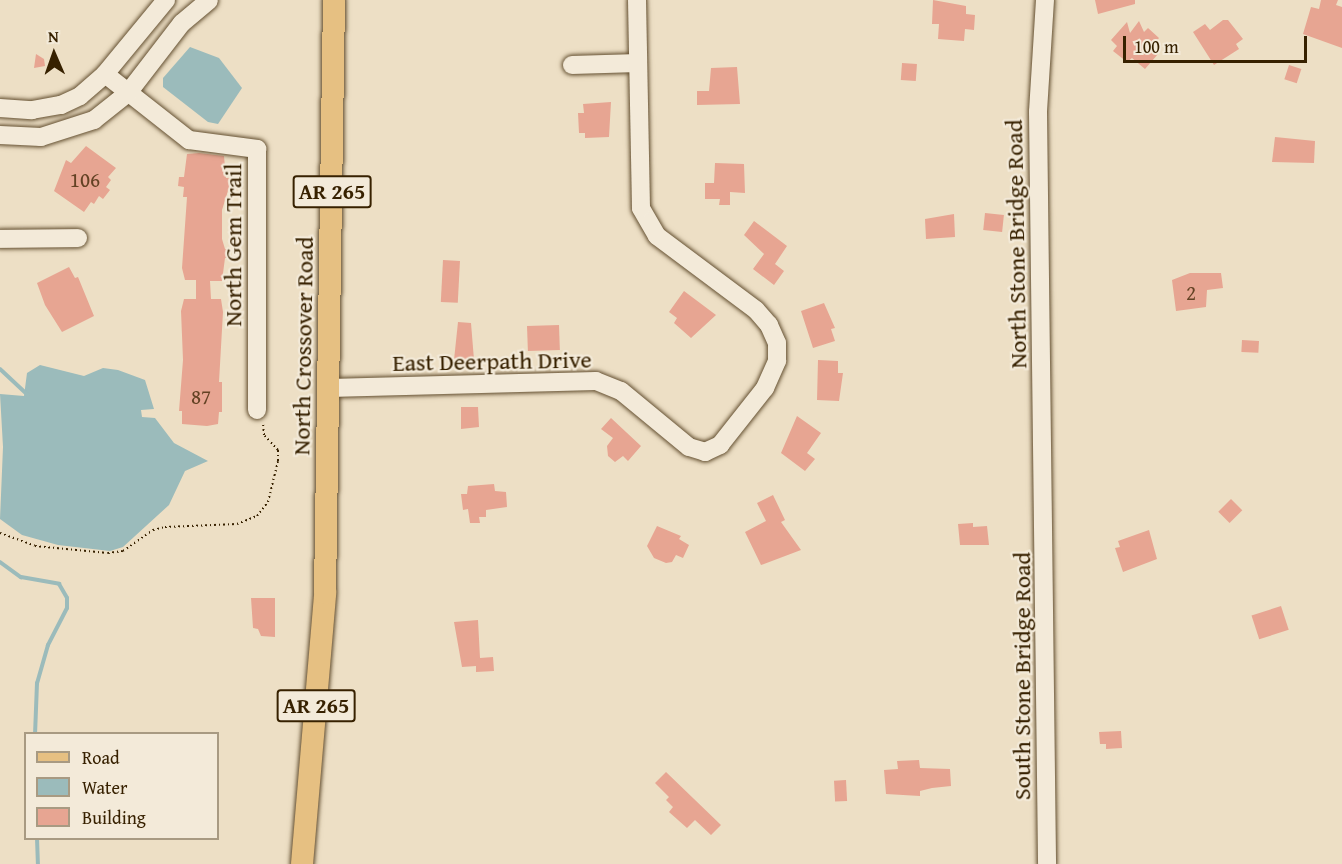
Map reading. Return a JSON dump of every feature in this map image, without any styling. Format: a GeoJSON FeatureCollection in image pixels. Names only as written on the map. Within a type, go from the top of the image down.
{"type":"FeatureCollection","features":[{"type":"Feature","properties":{"kind":"main road","name":"North Crossover Road"},"geometry":{"type":"LineString","coordinates":[[302,864],[326,549],[334,0]]}},
{"type":"Feature","properties":{"kind":"street"},"geometry":{"type":"LineString","coordinates":[[0,108],[32,110],[61,105],[80,96],[105,74],[166,0]]}},
{"type":"Feature","properties":{"kind":"street"},"geometry":{"type":"LineString","coordinates":[[0,135],[40,137],[66,132],[94,120],[128,93],[182,23],[209,0]]}},
{"type":"Feature","properties":{"kind":"street"},"geometry":{"type":"LineString","coordinates":[[572,65],[638,63],[637,0]]}},
{"type":"Feature","properties":{"kind":"street","name":"North Stone Bridge Road"},"geometry":{"type":"LineString","coordinates":[[1044,488],[1038,112],[1045,0]]}},
{"type":"Feature","properties":{"kind":"street","name":"East Deerpath Drive"},"geometry":{"type":"LineString","coordinates":[[329,388],[596,381],[621,391],[689,447],[705,452],[720,444],[765,388],[777,361],[777,343],[769,324],[756,310],[657,236],[645,219],[640,196],[638,63]]}},
{"type":"Feature","properties":{"kind":"street","name":"North Gem Trail"},"geometry":{"type":"LineString","coordinates":[[105,74],[189,140],[257,148],[257,410]]}},
{"type":"Feature","properties":{"kind":"street"},"geometry":{"type":"LineString","coordinates":[[0,238],[78,238]]}},
{"type":"Feature","properties":{"kind":"street","name":"South Stone Bridge Road"},"geometry":{"type":"LineString","coordinates":[[1044,488],[1047,864]]}},
{"type":"Feature","properties":{"kind":"path"},"geometry":{"type":"LineString","coordinates":[[0,533],[35,546],[108,553],[123,551],[153,530],[165,527],[237,524],[256,516],[268,502],[278,461],[278,450],[264,435],[262,416],[257,410]]}},
{"type":"Feature","properties":{"kind":"water"},"geometry":{"type":"Polygon","coordinates":[[[190,47],[219,58],[242,88],[218,124],[208,122],[163,87],[163,78],[190,47]]]}},
{"type":"Feature","properties":{"kind":"water"},"geometry":{"type":"Polygon","coordinates":[[[40,365],[84,376],[103,368],[118,370],[145,380],[154,409],[141,410],[142,417],[155,418],[174,443],[208,461],[185,471],[169,505],[123,547],[110,551],[58,545],[22,535],[0,519],[3,447],[0,394],[24,396],[27,373],[40,365]]]}},
{"type":"Feature","properties":{"kind":"building"},"geometry":{"type":"Polygon","coordinates":[[[933,0],[966,6],[966,14],[975,15],[974,30],[965,29],[964,41],[938,39],[939,24],[932,24],[933,0]]]}},
{"type":"Feature","properties":{"kind":"building"},"geometry":{"type":"Polygon","coordinates":[[[1095,0],[1135,0],[1135,4],[1098,14],[1095,0]]]}},
{"type":"Feature","properties":{"kind":"building"},"geometry":{"type":"Polygon","coordinates":[[[1321,0],[1338,0],[1336,5],[1342,7],[1342,48],[1303,34],[1311,7],[1319,9],[1321,0]]]}},
{"type":"Feature","properties":{"kind":"building"},"geometry":{"type":"Polygon","coordinates":[[[1223,20],[1228,20],[1243,39],[1236,44],[1239,49],[1214,65],[1193,32],[1205,24],[1210,30],[1223,20]]]}},
{"type":"Feature","properties":{"kind":"building"},"geometry":{"type":"Polygon","coordinates":[[[1139,21],[1144,32],[1148,28],[1159,38],[1151,48],[1158,54],[1145,69],[1132,58],[1127,62],[1113,51],[1117,46],[1111,40],[1127,22],[1130,33],[1139,21]]]}},
{"type":"Feature","properties":{"kind":"building"},"geometry":{"type":"Polygon","coordinates":[[[36,54],[44,59],[45,66],[34,68],[36,54]]]}},
{"type":"Feature","properties":{"kind":"building"},"geometry":{"type":"Polygon","coordinates":[[[902,63],[917,64],[916,81],[901,80],[902,63]]]}},
{"type":"Feature","properties":{"kind":"building"},"geometry":{"type":"Polygon","coordinates":[[[1289,65],[1301,69],[1297,83],[1284,79],[1289,65]]]}},
{"type":"Feature","properties":{"kind":"building"},"geometry":{"type":"Polygon","coordinates":[[[737,67],[740,104],[697,105],[697,91],[709,91],[711,68],[737,67]]]}},
{"type":"Feature","properties":{"kind":"building"},"geometry":{"type":"Polygon","coordinates":[[[611,102],[609,137],[585,138],[585,133],[579,133],[578,113],[584,113],[583,104],[611,102]]]}},
{"type":"Feature","properties":{"kind":"building"},"geometry":{"type":"Polygon","coordinates":[[[1275,137],[1315,141],[1314,163],[1272,162],[1275,137]]]}},
{"type":"Feature","properties":{"kind":"building"},"geometry":{"type":"Polygon","coordinates":[[[86,146],[116,168],[108,177],[111,180],[106,187],[110,190],[103,199],[99,196],[94,204],[91,202],[84,212],[54,191],[66,160],[71,163],[86,146]]]}},
{"type":"Feature","properties":{"kind":"building"},"geometry":{"type":"Polygon","coordinates":[[[187,154],[224,156],[226,178],[232,178],[222,210],[222,239],[225,249],[230,249],[230,258],[225,258],[222,281],[210,281],[211,299],[221,299],[223,312],[219,382],[222,382],[222,412],[219,412],[218,424],[207,426],[182,424],[182,411],[179,411],[183,360],[181,311],[184,299],[196,299],[196,280],[185,280],[182,268],[187,197],[183,197],[184,187],[178,186],[179,177],[184,177],[187,154]]]}},
{"type":"Feature","properties":{"kind":"building"},"geometry":{"type":"Polygon","coordinates":[[[715,163],[744,164],[745,193],[730,192],[730,205],[719,205],[720,199],[705,199],[705,183],[714,183],[715,163]]]}},
{"type":"Feature","properties":{"kind":"building"},"geometry":{"type":"Polygon","coordinates":[[[985,213],[1004,215],[1002,232],[983,230],[985,213]]]}},
{"type":"Feature","properties":{"kind":"building"},"geometry":{"type":"Polygon","coordinates":[[[954,214],[955,237],[926,239],[925,219],[954,214]]]}},
{"type":"Feature","properties":{"kind":"building"},"geometry":{"type":"Polygon","coordinates":[[[754,221],[787,246],[775,264],[784,271],[774,285],[753,269],[764,254],[744,235],[754,221]]]}},
{"type":"Feature","properties":{"kind":"building"},"geometry":{"type":"Polygon","coordinates":[[[443,260],[460,261],[458,303],[441,302],[443,260]]]}},
{"type":"Feature","properties":{"kind":"building"},"geometry":{"type":"Polygon","coordinates":[[[69,267],[75,278],[78,277],[94,316],[62,332],[45,305],[37,283],[69,267]]]}},
{"type":"Feature","properties":{"kind":"building"},"geometry":{"type":"Polygon","coordinates":[[[1190,273],[1221,273],[1223,288],[1207,290],[1206,307],[1176,311],[1172,280],[1190,273]]]}},
{"type":"Feature","properties":{"kind":"building"},"geometry":{"type":"Polygon","coordinates":[[[684,291],[716,315],[691,338],[674,323],[677,318],[669,312],[684,291]]]}},
{"type":"Feature","properties":{"kind":"building"},"geometry":{"type":"Polygon","coordinates":[[[824,303],[835,328],[831,329],[835,341],[813,348],[801,311],[824,303]]]}},
{"type":"Feature","properties":{"kind":"building"},"geometry":{"type":"Polygon","coordinates":[[[458,322],[471,323],[474,360],[454,360],[458,322]]]}},
{"type":"Feature","properties":{"kind":"building"},"geometry":{"type":"Polygon","coordinates":[[[559,325],[560,350],[528,351],[527,326],[559,325]]]}},
{"type":"Feature","properties":{"kind":"building"},"geometry":{"type":"Polygon","coordinates":[[[1242,340],[1259,341],[1258,353],[1241,352],[1242,340]]]}},
{"type":"Feature","properties":{"kind":"building"},"geometry":{"type":"Polygon","coordinates":[[[818,360],[838,361],[838,373],[843,373],[839,401],[817,400],[818,360]]]}},
{"type":"Feature","properties":{"kind":"building"},"geometry":{"type":"Polygon","coordinates":[[[461,407],[478,407],[479,427],[461,429],[461,407]]]}},
{"type":"Feature","properties":{"kind":"building"},"geometry":{"type":"Polygon","coordinates":[[[797,416],[821,433],[807,453],[815,459],[805,471],[781,453],[797,416]]]}},
{"type":"Feature","properties":{"kind":"building"},"geometry":{"type":"Polygon","coordinates":[[[611,418],[641,446],[628,461],[623,456],[615,462],[608,456],[607,446],[613,438],[601,429],[611,418]]]}},
{"type":"Feature","properties":{"kind":"building"},"geometry":{"type":"Polygon","coordinates":[[[494,484],[495,491],[506,492],[507,507],[486,510],[486,517],[479,517],[480,523],[470,523],[468,509],[463,510],[461,494],[467,494],[468,486],[494,484]]]}},
{"type":"Feature","properties":{"kind":"building"},"geometry":{"type":"Polygon","coordinates":[[[773,495],[785,520],[781,522],[801,550],[761,565],[745,532],[766,521],[757,503],[773,495]]]}},
{"type":"Feature","properties":{"kind":"building"},"geometry":{"type":"Polygon","coordinates":[[[1231,499],[1242,510],[1230,523],[1218,512],[1231,499]]]}},
{"type":"Feature","properties":{"kind":"building"},"geometry":{"type":"Polygon","coordinates":[[[973,523],[973,527],[987,526],[989,545],[960,545],[958,524],[973,523]]]}},
{"type":"Feature","properties":{"kind":"building"},"geometry":{"type":"Polygon","coordinates":[[[657,526],[681,536],[679,539],[689,545],[683,558],[676,555],[672,562],[666,563],[654,558],[647,546],[657,526]]]}},
{"type":"Feature","properties":{"kind":"building"},"geometry":{"type":"Polygon","coordinates":[[[1149,530],[1157,559],[1123,572],[1115,548],[1120,547],[1118,541],[1149,530]]]}},
{"type":"Feature","properties":{"kind":"building"},"geometry":{"type":"Polygon","coordinates":[[[251,598],[275,598],[275,637],[261,636],[258,629],[253,628],[251,598]]]}},
{"type":"Feature","properties":{"kind":"building"},"geometry":{"type":"Polygon","coordinates":[[[1281,606],[1289,630],[1259,639],[1252,616],[1281,606]]]}},
{"type":"Feature","properties":{"kind":"building"},"geometry":{"type":"Polygon","coordinates":[[[478,620],[480,658],[493,657],[494,671],[476,672],[476,666],[462,667],[454,622],[478,620]]]}},
{"type":"Feature","properties":{"kind":"building"},"geometry":{"type":"Polygon","coordinates":[[[1121,731],[1122,748],[1106,749],[1106,744],[1100,744],[1099,732],[1121,731]]]}},
{"type":"Feature","properties":{"kind":"building"},"geometry":{"type":"Polygon","coordinates":[[[919,760],[920,768],[950,769],[951,786],[920,791],[920,796],[886,794],[884,770],[898,769],[897,761],[919,760]]]}},
{"type":"Feature","properties":{"kind":"building"},"geometry":{"type":"Polygon","coordinates":[[[666,772],[721,825],[711,835],[695,820],[687,828],[669,812],[673,807],[666,800],[669,797],[655,783],[666,772]]]}},
{"type":"Feature","properties":{"kind":"building"},"geometry":{"type":"Polygon","coordinates":[[[846,780],[847,801],[835,802],[834,781],[846,780]]]}},
{"type":"Feature","properties":{"kind":"waterway"},"geometry":{"type":"LineString","coordinates":[[0,369],[28,395]]}},
{"type":"Feature","properties":{"kind":"waterway"},"geometry":{"type":"LineString","coordinates":[[0,562],[21,577],[59,584],[67,598],[67,608],[48,645],[37,683],[35,732]]}},
{"type":"Feature","properties":{"kind":"waterway"},"geometry":{"type":"LineString","coordinates":[[37,840],[38,864]]}}]}
